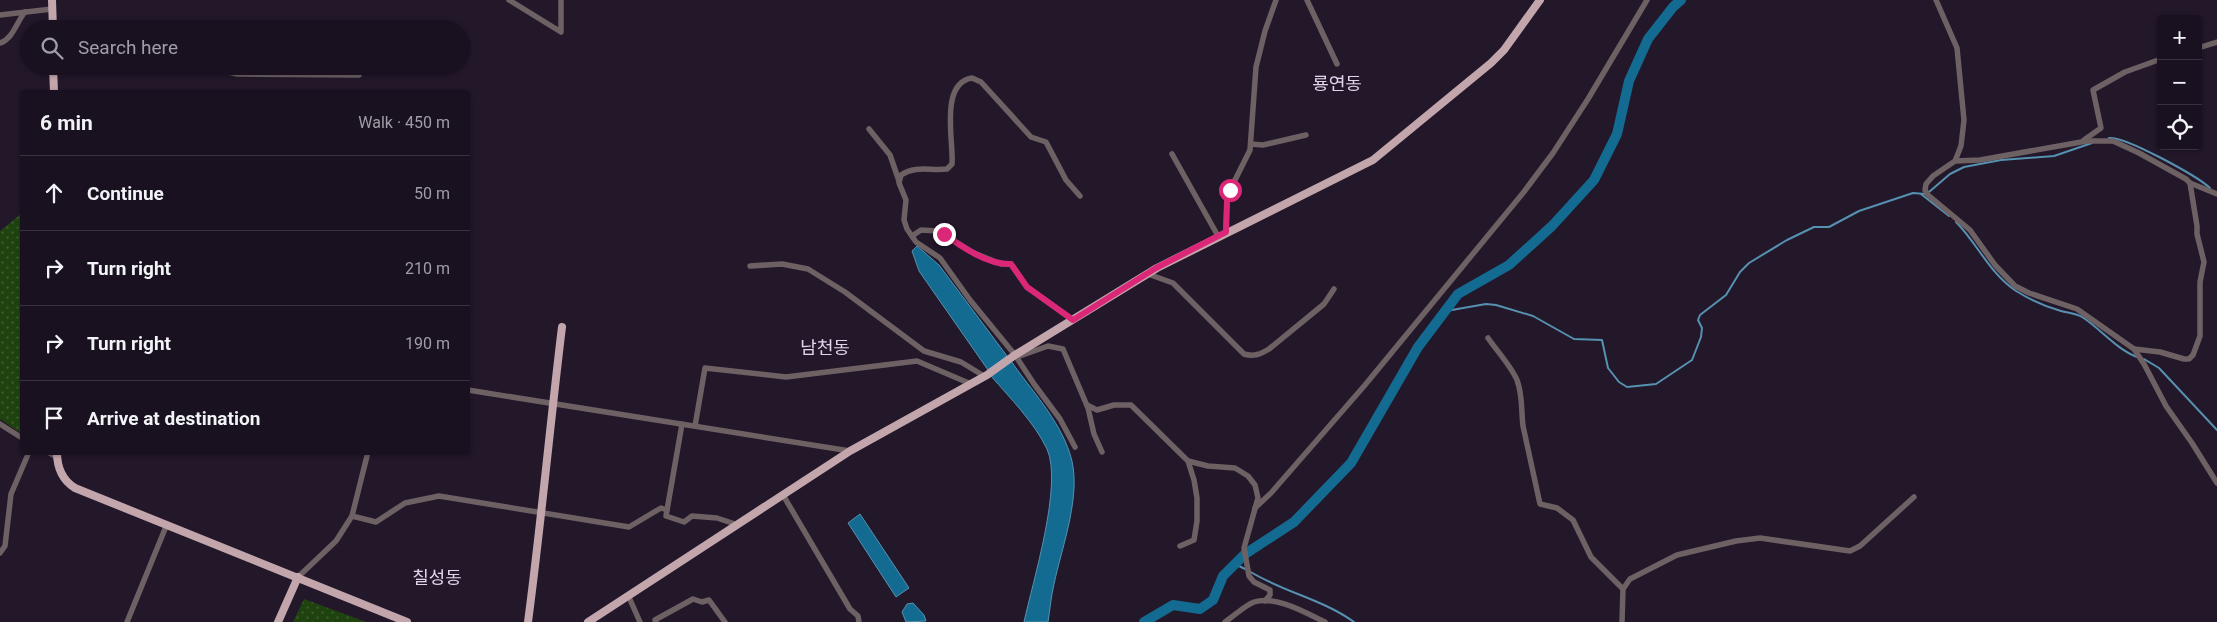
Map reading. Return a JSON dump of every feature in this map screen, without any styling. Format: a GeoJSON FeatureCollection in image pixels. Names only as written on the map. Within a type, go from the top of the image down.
{"type":"FeatureCollection","features":[{"type":"Feature","properties":{"kind":"main road"},"geometry":{"type":"LineString","coordinates":[[52,0],[53,20]]}},
{"type":"Feature","properties":{"kind":"main road"},"geometry":{"type":"LineString","coordinates":[[588,622],[850,451],[971,384],[1148,274],[1218,236],[1355,169],[1380,154],[1504,50],[1540,0]]}},
{"type":"Feature","properties":{"kind":"main road"},"geometry":{"type":"LineString","coordinates":[[53,75],[54,90]]}},
{"type":"Feature","properties":{"kind":"main road"},"geometry":{"type":"LineString","coordinates":[[528,622],[562,327]]}},
{"type":"Feature","properties":{"kind":"main road"},"geometry":{"type":"LineString","coordinates":[[57,455],[61,473],[69,484],[407,622]]}},
{"type":"Feature","properties":{"kind":"main road"},"geometry":{"type":"LineString","coordinates":[[278,622],[298,577]]}},
{"type":"Feature","properties":{"kind":"street"},"geometry":{"type":"LineString","coordinates":[[509,0],[561,32],[561,0]]}},
{"type":"Feature","properties":{"kind":"street"},"geometry":{"type":"LineString","coordinates":[[1226,232],[1227,200],[1251,144],[1256,66],[1265,31],[1276,0]]}},
{"type":"Feature","properties":{"kind":"street"},"geometry":{"type":"LineString","coordinates":[[1307,0],[1337,64]]}},
{"type":"Feature","properties":{"kind":"street"},"geometry":{"type":"LineString","coordinates":[[1255,508],[1271,493],[1360,391],[1523,193],[1553,153],[1583,107],[1646,0]]}},
{"type":"Feature","properties":{"kind":"street"},"geometry":{"type":"LineString","coordinates":[[1936,0],[1957,48],[1964,120],[1961,146],[1955,161]]}},
{"type":"Feature","properties":{"kind":"street"},"geometry":{"type":"LineString","coordinates":[[0,15],[52,9]]}},
{"type":"Feature","properties":{"kind":"street"},"geometry":{"type":"LineString","coordinates":[[0,43],[10,36],[25,12]]}},
{"type":"Feature","properties":{"kind":"street"},"geometry":{"type":"LineString","coordinates":[[2202,47],[2217,42]]}},
{"type":"Feature","properties":{"kind":"street"},"geometry":{"type":"LineString","coordinates":[[2076,143],[2101,128],[2093,98],[2093,90],[2125,72],[2158,60]]}},
{"type":"Feature","properties":{"kind":"street"},"geometry":{"type":"LineString","coordinates":[[899,183],[901,175],[907,171],[947,169],[952,164],[951,108],[958,84],[961,81],[972,78],[980,82],[1031,137],[1046,142],[1066,180],[1080,196]]}},
{"type":"Feature","properties":{"kind":"street"},"geometry":{"type":"LineString","coordinates":[[869,129],[890,155],[906,200],[904,224],[916,242],[940,258],[970,300],[1015,356],[1060,419],[1075,447]]}},
{"type":"Feature","properties":{"kind":"street"},"geometry":{"type":"LineString","coordinates":[[1251,144],[1263,145],[1306,135]]}},
{"type":"Feature","properties":{"kind":"street"},"geometry":{"type":"LineString","coordinates":[[2217,194],[2190,183],[2149,158],[2119,143],[2087,141],[1980,160],[1955,161],[1933,176],[1926,184],[1925,190],[1970,230],[2009,281],[2029,293],[2077,309],[2134,349],[2166,406],[2217,483]]}},
{"type":"Feature","properties":{"kind":"street"},"geometry":{"type":"LineString","coordinates":[[1172,154],[1218,236]]}},
{"type":"Feature","properties":{"kind":"street"},"geometry":{"type":"LineString","coordinates":[[2134,349],[2160,352],[2184,359],[2189,359],[2196,350],[2200,336],[2200,282],[2204,262],[2197,234],[2190,183]]}},
{"type":"Feature","properties":{"kind":"street"},"geometry":{"type":"LineString","coordinates":[[912,236],[921,230],[938,231],[974,253],[1001,264],[1011,264],[1027,287],[1073,320]]}},
{"type":"Feature","properties":{"kind":"street"},"geometry":{"type":"LineString","coordinates":[[750,266],[782,264],[808,269],[845,292],[924,351],[961,362],[985,375]]}},
{"type":"Feature","properties":{"kind":"street"},"geometry":{"type":"LineString","coordinates":[[1148,274],[1173,283],[1244,354],[1250,356],[1260,354],[1269,349],[1324,304],[1334,289]]}},
{"type":"Feature","properties":{"kind":"street"},"geometry":{"type":"LineString","coordinates":[[1488,338],[1517,379],[1523,407],[1521,414],[1523,426],[1540,504],[1557,508],[1573,520],[1591,557],[1623,589]]}},
{"type":"Feature","properties":{"kind":"street"},"geometry":{"type":"LineString","coordinates":[[1015,356],[1048,346],[1063,349],[1087,405],[1094,434],[1102,452]]}},
{"type":"Feature","properties":{"kind":"street"},"geometry":{"type":"LineString","coordinates":[[917,360],[924,351]]}},
{"type":"Feature","properties":{"kind":"street"},"geometry":{"type":"LineString","coordinates":[[694,426],[705,368],[786,377],[917,360],[971,384]]}},
{"type":"Feature","properties":{"kind":"street"},"geometry":{"type":"LineString","coordinates":[[470,390],[850,451]]}},
{"type":"Feature","properties":{"kind":"street"},"geometry":{"type":"LineString","coordinates":[[1087,405],[1097,410],[1114,405],[1131,405],[1188,461],[1194,480],[1197,521],[1194,540],[1180,546]]}},
{"type":"Feature","properties":{"kind":"street"},"geometry":{"type":"LineString","coordinates":[[0,424],[20,437]]}},
{"type":"Feature","properties":{"kind":"street"},"geometry":{"type":"LineString","coordinates":[[682,424],[666,516],[684,522],[692,516],[717,518],[738,525]]}},
{"type":"Feature","properties":{"kind":"street"},"geometry":{"type":"LineString","coordinates":[[0,553],[5,546],[11,494],[28,455]]}},
{"type":"Feature","properties":{"kind":"street"},"geometry":{"type":"LineString","coordinates":[[298,577],[336,541],[352,516],[367,455]]}},
{"type":"Feature","properties":{"kind":"street"},"geometry":{"type":"LineString","coordinates":[[1188,461],[1240,470],[1248,476],[1257,491],[1255,508],[1244,548],[1249,576],[1254,582],[1270,590],[1270,596],[1265,601]]}},
{"type":"Feature","properties":{"kind":"street"},"geometry":{"type":"LineString","coordinates":[[783,495],[850,609],[858,616],[859,622]]}},
{"type":"Feature","properties":{"kind":"street"},"geometry":{"type":"LineString","coordinates":[[352,516],[376,522],[405,503],[439,496],[630,527],[661,508],[667,510]]}},
{"type":"Feature","properties":{"kind":"street"},"geometry":{"type":"LineString","coordinates":[[1622,622],[1623,589],[1630,579],[1677,555],[1736,540],[1760,538],[1850,551],[1860,546],[1914,497]]}},
{"type":"Feature","properties":{"kind":"street"},"geometry":{"type":"LineString","coordinates":[[127,622],[167,524]]}},
{"type":"Feature","properties":{"kind":"street"},"geometry":{"type":"LineString","coordinates":[[628,595],[640,622]]}},
{"type":"Feature","properties":{"kind":"street"},"geometry":{"type":"LineString","coordinates":[[656,622],[655,620],[693,600],[702,602],[709,600],[725,622]]}},
{"type":"Feature","properties":{"kind":"street"},"geometry":{"type":"LineString","coordinates":[[1225,622],[1248,605],[1265,601],[1291,607],[1325,622]]}},
{"type":"Feature","properties":{"kind":"green space"},"geometry":{"type":"Polygon","coordinates":[[[20,215],[20,433],[0,419],[0,231],[20,215]]]}},
{"type":"Feature","properties":{"kind":"green space"},"geometry":{"type":"Polygon","coordinates":[[[304,599],[366,622],[293,622],[304,599]]]}},
{"type":"Feature","properties":{"kind":"water"},"geometry":{"type":"Polygon","coordinates":[[[917,246],[939,265],[1007,356],[988,370],[919,271],[912,251],[917,246]]]}},
{"type":"Feature","properties":{"kind":"water"},"geometry":{"type":"Polygon","coordinates":[[[1011,361],[1044,405],[1059,429],[1070,454],[1073,469],[1073,502],[1053,589],[1048,622],[1024,622],[1045,533],[1049,508],[1051,465],[1042,439],[991,376],[1011,361]]]}},
{"type":"Feature","properties":{"kind":"water"},"geometry":{"type":"Polygon","coordinates":[[[860,514],[909,588],[896,597],[848,523],[860,514]]]}},
{"type":"Feature","properties":{"kind":"water"},"geometry":{"type":"Polygon","coordinates":[[[913,603],[924,615],[926,621],[906,622],[902,612],[907,604],[913,603]]]}},
{"type":"Feature","properties":{"kind":"waterway"},"geometry":{"type":"LineString","coordinates":[[1144,622],[1173,605],[1200,609],[1213,600],[1223,576],[1245,554],[1294,522],[1351,463],[1418,347],[1458,294],[1509,265],[1552,226],[1594,180],[1617,134],[1629,81],[1648,39],[1673,7],[1681,0]]}},
{"type":"Feature","properties":{"kind":"waterway"},"geometry":{"type":"LineString","coordinates":[[2109,138],[2130,143],[2145,150],[2177,166],[2210,188]]}},
{"type":"Feature","properties":{"kind":"waterway"},"geometry":{"type":"LineString","coordinates":[[1929,192],[1950,174],[1964,167],[2001,160],[2054,156],[2092,143]]}},
{"type":"Feature","properties":{"kind":"waterway"},"geometry":{"type":"LineString","coordinates":[[1446,311],[1486,304],[1496,305],[1533,316],[1574,339],[1602,340],[1608,368],[1619,382],[1627,387],[1656,384],[1692,360],[1701,337],[1702,328],[1698,320],[1700,315],[1726,295],[1740,272],[1749,263],[1787,240],[1814,227],[1829,227],[1859,211],[1913,193],[1925,194]]}},
{"type":"Feature","properties":{"kind":"waterway"},"geometry":{"type":"LineString","coordinates":[[1921,194],[1949,216]]}},
{"type":"Feature","properties":{"kind":"waterway"},"geometry":{"type":"LineString","coordinates":[[1956,222],[1991,267],[2016,291],[2044,305],[2082,317],[2115,344],[2137,357]]}},
{"type":"Feature","properties":{"kind":"waterway"},"geometry":{"type":"LineString","coordinates":[[2144,359],[2159,368],[2217,430]]}},
{"type":"Feature","properties":{"kind":"waterway"},"geometry":{"type":"LineString","coordinates":[[1235,564],[1245,569]]}},
{"type":"Feature","properties":{"kind":"waterway"},"geometry":{"type":"LineString","coordinates":[[1249,571],[1275,585],[1329,607],[1354,622]]}},
{"type":"Feature","properties":{"kind":"district","name":"룡연동"},"geometry":{"type":"Point","coordinates":[1337,84]}},
{"type":"Feature","properties":{"kind":"district","name":"남천동"},"geometry":{"type":"Point","coordinates":[825,348]}},
{"type":"Feature","properties":{"kind":"district","name":"칠성동"},"geometry":{"type":"Point","coordinates":[437,578]}},
{"type":"Feature","properties":{"kind":"route"},"geometry":{"type":"LineString","coordinates":[[944,234],[974,253],[1001,264],[1011,264],[1027,287],[1073,320],[1156,268],[1226,232],[1227,200],[1230,190]]}}]}
